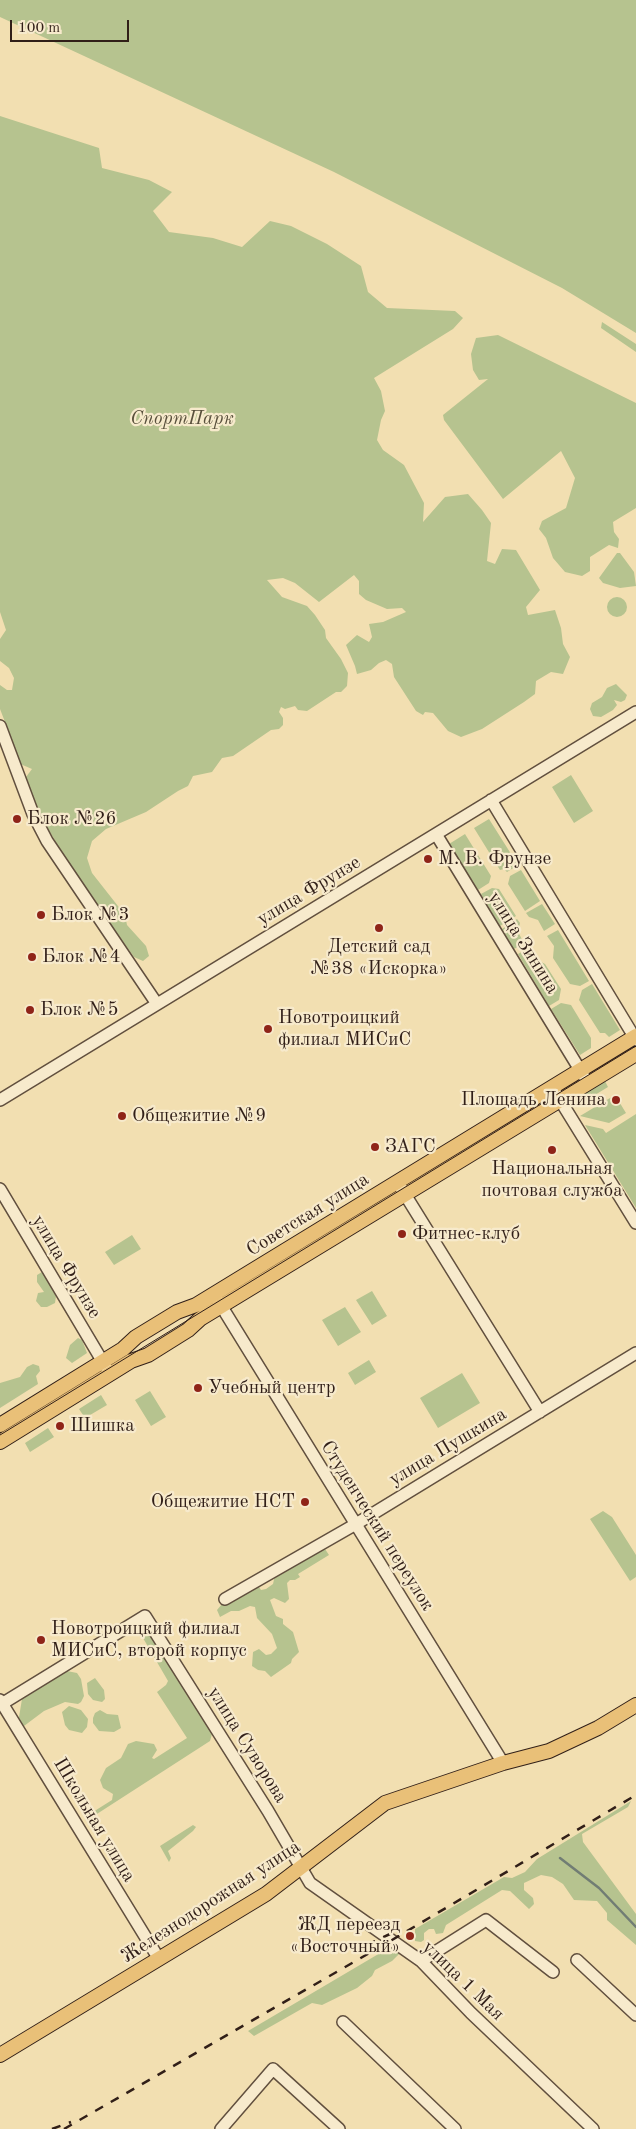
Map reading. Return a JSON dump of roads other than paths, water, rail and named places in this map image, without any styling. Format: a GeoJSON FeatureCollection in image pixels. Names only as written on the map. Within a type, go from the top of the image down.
{"type":"FeatureCollection","features":[{"type":"Feature","properties":{"kind":"main road","name":"Советская улица"},"geometry":{"type":"LineString","coordinates":[[0,1424],[106,1368],[148,1356],[188,1330],[218,1300],[397,1182],[635,1038]]}},
{"type":"Feature","properties":{"kind":"main road","name":"Советская улица"},"geometry":{"type":"LineString","coordinates":[[0,1442],[106,1368],[177,1312],[218,1300],[405,1195],[636,1054]]}},
{"type":"Feature","properties":{"kind":"main road","name":"Железнодорожная улица"},"geometry":{"type":"LineString","coordinates":[[0,2055],[266,1894],[385,1804],[503,1763],[549,1751],[598,1728],[636,1706]]}},
{"type":"Feature","properties":{"kind":"street","name":"улица Фрунзе"},"geometry":{"type":"LineString","coordinates":[[0,1100],[636,712]]}},
{"type":"Feature","properties":{"kind":"street"},"geometry":{"type":"LineString","coordinates":[[0,726],[33,814],[47,841],[157,1004]]}},
{"type":"Feature","properties":{"kind":"street"},"geometry":{"type":"LineString","coordinates":[[491,800],[635,1038]]}},
{"type":"Feature","properties":{"kind":"street","name":"улица Зинина"},"geometry":{"type":"LineString","coordinates":[[436,834],[588,1083]]}},
{"type":"Feature","properties":{"kind":"street"},"geometry":{"type":"LineString","coordinates":[[552,1087],[636,1223]]}},
{"type":"Feature","properties":{"kind":"street"},"geometry":{"type":"LineString","coordinates":[[397,1182],[540,1412]]}},
{"type":"Feature","properties":{"kind":"street","name":"улица Фрунзе"},"geometry":{"type":"LineString","coordinates":[[0,1190],[106,1368]]}},
{"type":"Feature","properties":{"kind":"street","name":"Студенческий переулок"},"geometry":{"type":"LineString","coordinates":[[218,1300],[503,1763]]}},
{"type":"Feature","properties":{"kind":"street","name":"улица Пушкина"},"geometry":{"type":"LineString","coordinates":[[226,1599],[356,1524],[636,1353]]}},
{"type":"Feature","properties":{"kind":"street","name":"улица Суворова"},"geometry":{"type":"LineString","coordinates":[[1,1703],[145,1616],[302,1868]]}},
{"type":"Feature","properties":{"kind":"street","name":"Школьная улица"},"geometry":{"type":"LineString","coordinates":[[1,1703],[159,1959]]}},
{"type":"Feature","properties":{"kind":"street","name":"улица 1 Мая"},"geometry":{"type":"LineString","coordinates":[[302,1868],[310,1883],[421,1961],[471,2013],[593,2129]]}},
{"type":"Feature","properties":{"kind":"street"},"geometry":{"type":"LineString","coordinates":[[421,1961],[486,1920],[553,1972]]}},
{"type":"Feature","properties":{"kind":"street"},"geometry":{"type":"LineString","coordinates":[[577,1960],[636,2015]]}},
{"type":"Feature","properties":{"kind":"street"},"geometry":{"type":"LineString","coordinates":[[343,2022],[455,2129]]}},
{"type":"Feature","properties":{"kind":"street"},"geometry":{"type":"LineString","coordinates":[[221,2129],[273,2069],[339,2129]]}},
{"type":"Feature","properties":{"kind":"waterway"},"geometry":{"type":"LineString","coordinates":[[560,1858],[599,1888],[636,1927]]}},
{"type":"Feature","properties":{"kind":"tram line"},"geometry":{"type":"LineString","coordinates":[[0,1435],[636,1046]]}},
{"type":"Feature","properties":{"kind":"railway"},"geometry":{"type":"LineString","coordinates":[[64,2129],[392,1940],[636,1795]]}},
{"type":"Feature","properties":{"kind":"railway"},"geometry":{"type":"LineString","coordinates":[[367,1945],[390,1934]]}},
{"type":"Feature","properties":{"kind":"railway"},"geometry":{"type":"LineString","coordinates":[[52,2129],[71,2122]]}},
{"type":"Feature","properties":{"kind":"place","name":"Блок №26"},"geometry":{"type":"Point","coordinates":[17,819]}},
{"type":"Feature","properties":{"kind":"place","name":"М. В. Фрунзе"},"geometry":{"type":"Point","coordinates":[428,859]}},
{"type":"Feature","properties":{"kind":"place","name":"Блок №3"},"geometry":{"type":"Point","coordinates":[41,915]}},
{"type":"Feature","properties":{"kind":"place","name":"Детский сад №38 «Искорка»"},"geometry":{"type":"Point","coordinates":[379,928]}},
{"type":"Feature","properties":{"kind":"place","name":"Блок №4"},"geometry":{"type":"Point","coordinates":[32,957]}},
{"type":"Feature","properties":{"kind":"place","name":"Блок №5"},"geometry":{"type":"Point","coordinates":[30,1010]}},
{"type":"Feature","properties":{"kind":"place","name":"Новотроицкий филиал МИСиС"},"geometry":{"type":"Point","coordinates":[268,1029]}},
{"type":"Feature","properties":{"kind":"place","name":"Площадь Ленина"},"geometry":{"type":"Point","coordinates":[616,1100]}},
{"type":"Feature","properties":{"kind":"place","name":"Общежитие №9"},"geometry":{"type":"Point","coordinates":[122,1116]}},
{"type":"Feature","properties":{"kind":"place","name":"ЗАГС"},"geometry":{"type":"Point","coordinates":[375,1147]}},
{"type":"Feature","properties":{"kind":"place","name":"Национальная почтовая служба"},"geometry":{"type":"Point","coordinates":[552,1150]}},
{"type":"Feature","properties":{"kind":"place","name":"Фитнес-клуб"},"geometry":{"type":"Point","coordinates":[402,1234]}},
{"type":"Feature","properties":{"kind":"place","name":"Учебный центр"},"geometry":{"type":"Point","coordinates":[198,1388]}},
{"type":"Feature","properties":{"kind":"place","name":"Шишка"},"geometry":{"type":"Point","coordinates":[60,1426]}},
{"type":"Feature","properties":{"kind":"place","name":"Общежитие НСТ"},"geometry":{"type":"Point","coordinates":[305,1502]}},
{"type":"Feature","properties":{"kind":"place","name":"Новотроицкий филиал МИСиС, второй корпус"},"geometry":{"type":"Point","coordinates":[41,1640]}},
{"type":"Feature","properties":{"kind":"place","name":"ЖД переезд «Восточный»"},"geometry":{"type":"Point","coordinates":[410,1936]}},
{"type":"Feature","properties":{"kind":"park label","name":"СпортПарк"},"geometry":{"type":"Point","coordinates":[182,419]}}]}
